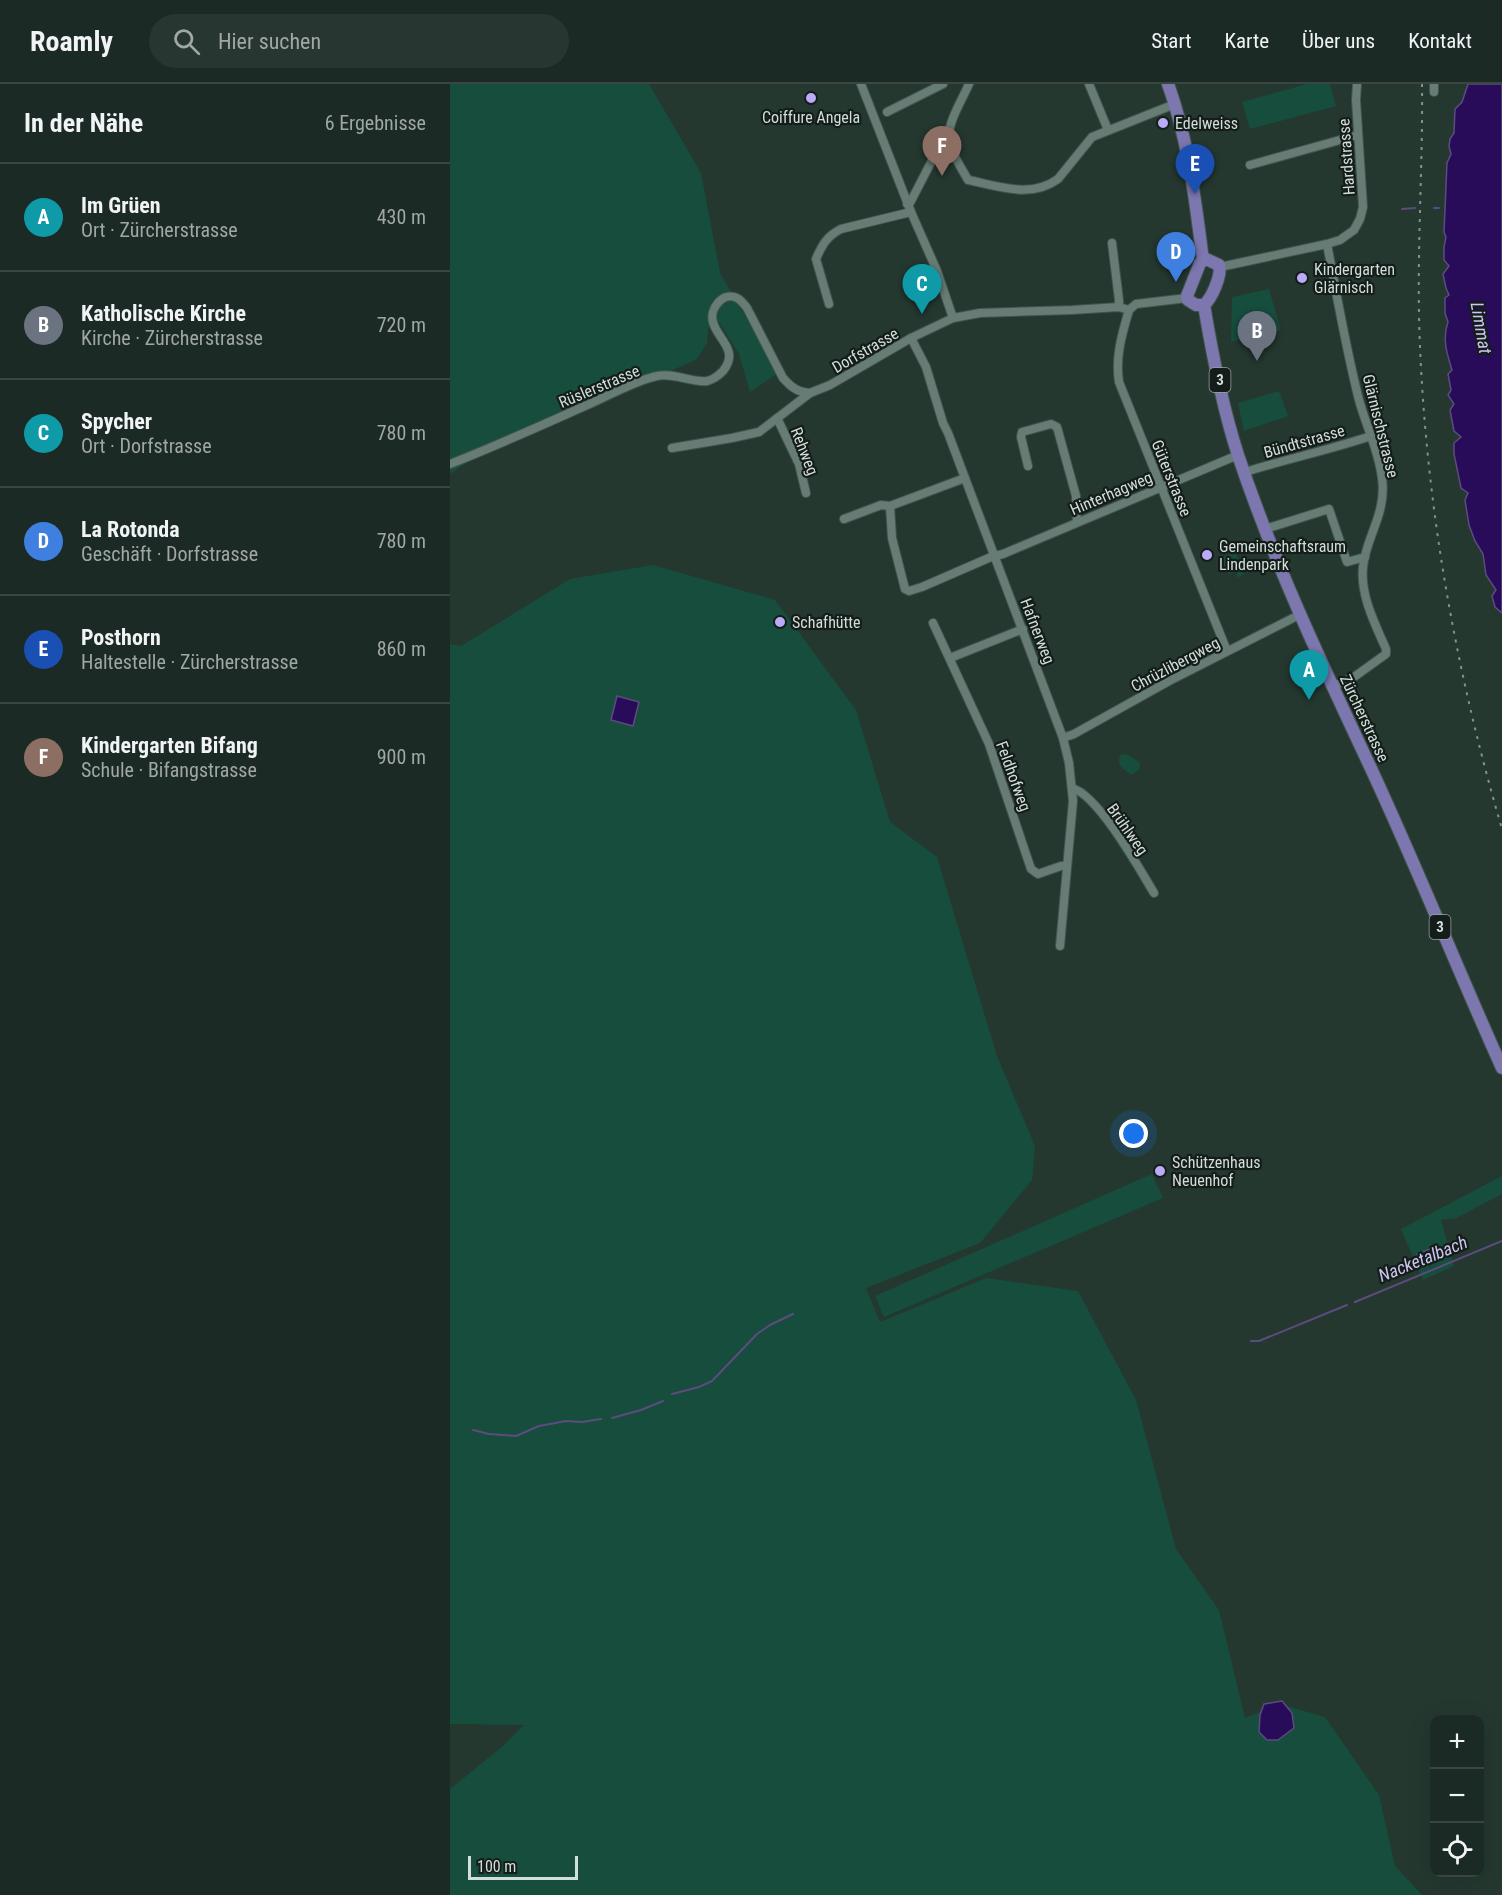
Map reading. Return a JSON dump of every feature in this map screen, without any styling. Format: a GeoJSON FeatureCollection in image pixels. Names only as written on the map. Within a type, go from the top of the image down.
{"type":"FeatureCollection","features":[{"type":"Feature","properties":{"kind":"main road"},"geometry":{"type":"LineString","coordinates":[[1168,84],[1189,158],[1203,260],[1198,267],[1187,298],[1196,305],[1204,305],[1209,300],[1220,275],[1217,262],[1210,259],[1203,260]]}},
{"type":"Feature","properties":{"kind":"main road","name":"Zürcherstrasse"},"geometry":{"type":"LineString","coordinates":[[1204,305],[1228,419],[1238,455],[1265,529],[1332,687],[1383,795],[1502,1068]]}},
{"type":"Feature","properties":{"kind":"street"},"geometry":{"type":"LineString","coordinates":[[861,84],[909,208],[937,271],[953,318]]}},
{"type":"Feature","properties":{"kind":"street"},"geometry":{"type":"LineString","coordinates":[[887,112],[943,84]]}},
{"type":"Feature","properties":{"kind":"street"},"geometry":{"type":"LineString","coordinates":[[969,84],[952,123],[949,136],[957,159],[968,180],[1017,190],[1029,190],[1051,184],[1058,179],[1092,137],[1175,104]]}},
{"type":"Feature","properties":{"kind":"street"},"geometry":{"type":"LineString","coordinates":[[1089,84],[1108,130]]}},
{"type":"Feature","properties":{"kind":"street","name":"Hardstrasse"},"geometry":{"type":"LineString","coordinates":[[1220,267],[1327,244],[1347,236],[1353,230],[1360,219],[1363,207],[1357,84]]}},
{"type":"Feature","properties":{"kind":"street"},"geometry":{"type":"LineString","coordinates":[[1250,165],[1358,135]]}},
{"type":"Feature","properties":{"kind":"street"},"geometry":{"type":"LineString","coordinates":[[909,208],[942,141],[949,136]]}},
{"type":"Feature","properties":{"kind":"street"},"geometry":{"type":"LineString","coordinates":[[829,304],[816,260],[825,240],[831,233],[841,229],[909,208]]}},
{"type":"Feature","properties":{"kind":"street"},"geometry":{"type":"LineString","coordinates":[[1112,243],[1119,306]]}},
{"type":"Feature","properties":{"kind":"street","name":"Glärnischstrasse"},"geometry":{"type":"LineString","coordinates":[[1327,244],[1355,383],[1383,480],[1383,496],[1378,522],[1365,558],[1363,582],[1368,603],[1386,649],[1386,654],[1346,681],[1332,687]]}},
{"type":"Feature","properties":{"kind":"street","name":"Rüslerstrasse"},"geometry":{"type":"LineString","coordinates":[[450,464],[506,442],[658,375],[708,381],[720,374],[725,368],[729,351],[713,323],[712,314],[717,303],[724,298],[738,299],[747,308],[783,378],[801,392],[810,393]]}},
{"type":"Feature","properties":{"kind":"street"},"geometry":{"type":"LineString","coordinates":[[1129,310],[1136,304],[1187,298]]}},
{"type":"Feature","properties":{"kind":"street","name":"Dorfstrasse"},"geometry":{"type":"LineString","coordinates":[[672,448],[759,432],[810,393],[851,374],[912,338],[953,318],[980,313],[1119,306],[1129,310]]}},
{"type":"Feature","properties":{"kind":"street","name":"Güterstrasse"},"geometry":{"type":"LineString","coordinates":[[1129,310],[1118,356],[1119,382],[1227,651]]}},
{"type":"Feature","properties":{"kind":"street","name":"Hafnerweg"},"geometry":{"type":"LineString","coordinates":[[912,338],[926,367],[943,423],[1063,738],[1073,801],[1060,946]]}},
{"type":"Feature","properties":{"kind":"street","name":"Rehweg"},"geometry":{"type":"LineString","coordinates":[[777,418],[799,464],[806,493]]}},
{"type":"Feature","properties":{"kind":"street"},"geometry":{"type":"LineString","coordinates":[[1028,466],[1021,437],[1022,432],[1051,424],[1057,427],[1076,496],[1077,522]]}},
{"type":"Feature","properties":{"kind":"street","name":"Bündtstrasse"},"geometry":{"type":"LineString","coordinates":[[1245,472],[1371,436]]}},
{"type":"Feature","properties":{"kind":"street","name":"Hinterhagweg"},"geometry":{"type":"LineString","coordinates":[[890,506],[892,538],[905,589],[909,591],[1238,455]]}},
{"type":"Feature","properties":{"kind":"street"},"geometry":{"type":"LineString","coordinates":[[844,519],[881,505],[890,506],[965,478]]}},
{"type":"Feature","properties":{"kind":"street"},"geometry":{"type":"LineString","coordinates":[[1265,529],[1329,509],[1347,562],[1365,558]]}},
{"type":"Feature","properties":{"kind":"street","name":"Chrüzlibergweg"},"geometry":{"type":"LineString","coordinates":[[1063,738],[1227,651],[1301,615]]}},
{"type":"Feature","properties":{"kind":"street","name":"Feldhofweg"},"geometry":{"type":"LineString","coordinates":[[933,623],[989,744],[1031,869],[1038,874],[1067,866]]}},
{"type":"Feature","properties":{"kind":"street"},"geometry":{"type":"LineString","coordinates":[[950,658],[1023,629]]}},
{"type":"Feature","properties":{"kind":"street","name":"Brühlweg"},"geometry":{"type":"LineString","coordinates":[[1072,788],[1080,790],[1095,804],[1154,892]]}},
{"type":"Feature","properties":{"kind":"green space"},"geometry":{"type":"Polygon","coordinates":[[[450,84],[649,84],[701,173],[720,273],[778,373],[750,392],[739,354],[719,322],[708,328],[707,343],[697,359],[505,442],[499,441],[450,474],[450,84]]]}},
{"type":"Feature","properties":{"kind":"green space"},"geometry":{"type":"Polygon","coordinates":[[[1307,84],[1330,84],[1336,106],[1250,129],[1242,102],[1307,84]]]}},
{"type":"Feature","properties":{"kind":"green space"},"geometry":{"type":"Polygon","coordinates":[[[1269,289],[1281,330],[1231,342],[1232,297],[1269,289]]]}},
{"type":"Feature","properties":{"kind":"green space"},"geometry":{"type":"Polygon","coordinates":[[[1279,391],[1288,416],[1244,431],[1238,403],[1279,391]]]}},
{"type":"Feature","properties":{"kind":"green space"},"geometry":{"type":"Polygon","coordinates":[[[1234,548],[1244,574],[1238,578],[1236,572],[1229,574],[1218,559],[1231,554],[1229,550],[1234,548]]]}},
{"type":"Feature","properties":{"kind":"green space"},"geometry":{"type":"Polygon","coordinates":[[[653,565],[775,600],[856,710],[890,822],[937,857],[997,1056],[1035,1146],[1032,1180],[980,1243],[866,1288],[880,1322],[986,1278],[1078,1291],[1136,1400],[1176,1549],[1219,1610],[1245,1718],[1280,1704],[1325,1717],[1379,1795],[1395,1866],[1422,1895],[450,1895],[450,1789],[503,1746],[524,1725],[450,1724],[450,644],[461,646],[570,579],[653,565]]]}},
{"type":"Feature","properties":{"kind":"green space"},"geometry":{"type":"Polygon","coordinates":[[[1124,754],[1140,763],[1139,770],[1131,775],[1120,766],[1120,755],[1124,754]]]}},
{"type":"Feature","properties":{"kind":"green space"},"geometry":{"type":"Polygon","coordinates":[[[1152,1174],[1163,1198],[884,1317],[875,1296],[1152,1174]]]}},
{"type":"Feature","properties":{"kind":"green space"},"geometry":{"type":"Polygon","coordinates":[[[1502,1176],[1502,1194],[1456,1218],[1441,1220],[1454,1266],[1423,1280],[1401,1229],[1502,1176]]]}},
{"type":"Feature","properties":{"kind":"water","name":"Limmat"},"geometry":{"type":"Polygon","coordinates":[[[1468,84],[1502,84],[1502,613],[1495,607],[1492,596],[1496,590],[1486,575],[1483,554],[1469,525],[1465,500],[1468,493],[1461,488],[1454,454],[1454,443],[1461,437],[1454,431],[1450,410],[1454,404],[1448,395],[1451,390],[1448,374],[1452,370],[1446,346],[1445,334],[1448,322],[1445,313],[1445,298],[1449,295],[1443,274],[1449,266],[1444,260],[1447,163],[1451,154],[1449,146],[1454,133],[1455,109],[1462,102],[1468,84]]]}},
{"type":"Feature","properties":{"kind":"water"},"geometry":{"type":"Polygon","coordinates":[[[617,696],[639,702],[633,726],[611,720],[617,696]]]}},
{"type":"Feature","properties":{"kind":"water"},"geometry":{"type":"Polygon","coordinates":[[[1436,1247],[1440,1254],[1437,1261],[1422,1266],[1417,1254],[1436,1247]]]}},
{"type":"Feature","properties":{"kind":"water"},"geometry":{"type":"Polygon","coordinates":[[[1282,1701],[1292,1713],[1294,1728],[1278,1740],[1267,1740],[1259,1732],[1260,1715],[1264,1704],[1282,1701]]]}},
{"type":"Feature","properties":{"kind":"waterway"},"geometry":{"type":"LineString","coordinates":[[1402,209],[1415,208]]}},
{"type":"Feature","properties":{"kind":"waterway"},"geometry":{"type":"LineString","coordinates":[[1434,208],[1439,208]]}},
{"type":"Feature","properties":{"kind":"waterway","name":"Nacketalbach"},"geometry":{"type":"LineString","coordinates":[[1355,1302],[1502,1241]]}},
{"type":"Feature","properties":{"kind":"waterway","name":"Nacketalbach"},"geometry":{"type":"LineString","coordinates":[[1251,1341],[1259,1341],[1347,1305]]}},
{"type":"Feature","properties":{"kind":"waterway"},"geometry":{"type":"LineString","coordinates":[[672,1394],[712,1381],[757,1334],[793,1314]]}},
{"type":"Feature","properties":{"kind":"waterway"},"geometry":{"type":"LineString","coordinates":[[612,1418],[663,1401]]}},
{"type":"Feature","properties":{"kind":"waterway"},"geometry":{"type":"LineString","coordinates":[[473,1430],[516,1436],[539,1426],[566,1421],[582,1422],[601,1419]]}},
{"type":"Feature","properties":{"kind":"railway"},"geometry":{"type":"LineString","coordinates":[[1422,84],[1419,314],[1429,469],[1446,591],[1458,651],[1502,829]]}},
{"type":"Feature","properties":{"kind":"place","name":"Coiffure Angela"},"geometry":{"type":"Point","coordinates":[811,98]}},
{"type":"Feature","properties":{"kind":"place","name":"Edelweiss"},"geometry":{"type":"Point","coordinates":[1163,123]}},
{"type":"Feature","properties":{"kind":"place","name":"Kindergarten Bifang"},"geometry":{"type":"Point","coordinates":[942,176]}},
{"type":"Feature","properties":{"kind":"place","name":"Posthorn"},"geometry":{"type":"Point","coordinates":[1195,194]}},
{"type":"Feature","properties":{"kind":"place","name":"Kindergarten Glärnisch"},"geometry":{"type":"Point","coordinates":[1302,278]}},
{"type":"Feature","properties":{"kind":"place","name":"La Rotonda"},"geometry":{"type":"Point","coordinates":[1176,282]}},
{"type":"Feature","properties":{"kind":"place","name":"Spycher"},"geometry":{"type":"Point","coordinates":[922,314]}},
{"type":"Feature","properties":{"kind":"place","name":"Katholische Kirche"},"geometry":{"type":"Point","coordinates":[1257,361]}},
{"type":"Feature","properties":{"kind":"place","name":"Gemeinschaftsraum Lindenpark"},"geometry":{"type":"Point","coordinates":[1207,555]}},
{"type":"Feature","properties":{"kind":"place","name":"Schafhütte"},"geometry":{"type":"Point","coordinates":[780,622]}},
{"type":"Feature","properties":{"kind":"place","name":"Im Grüen"},"geometry":{"type":"Point","coordinates":[1309,700]}},
{"type":"Feature","properties":{"kind":"place","name":"Schützenhaus Neuenhof"},"geometry":{"type":"Point","coordinates":[1160,1171]}}]}
